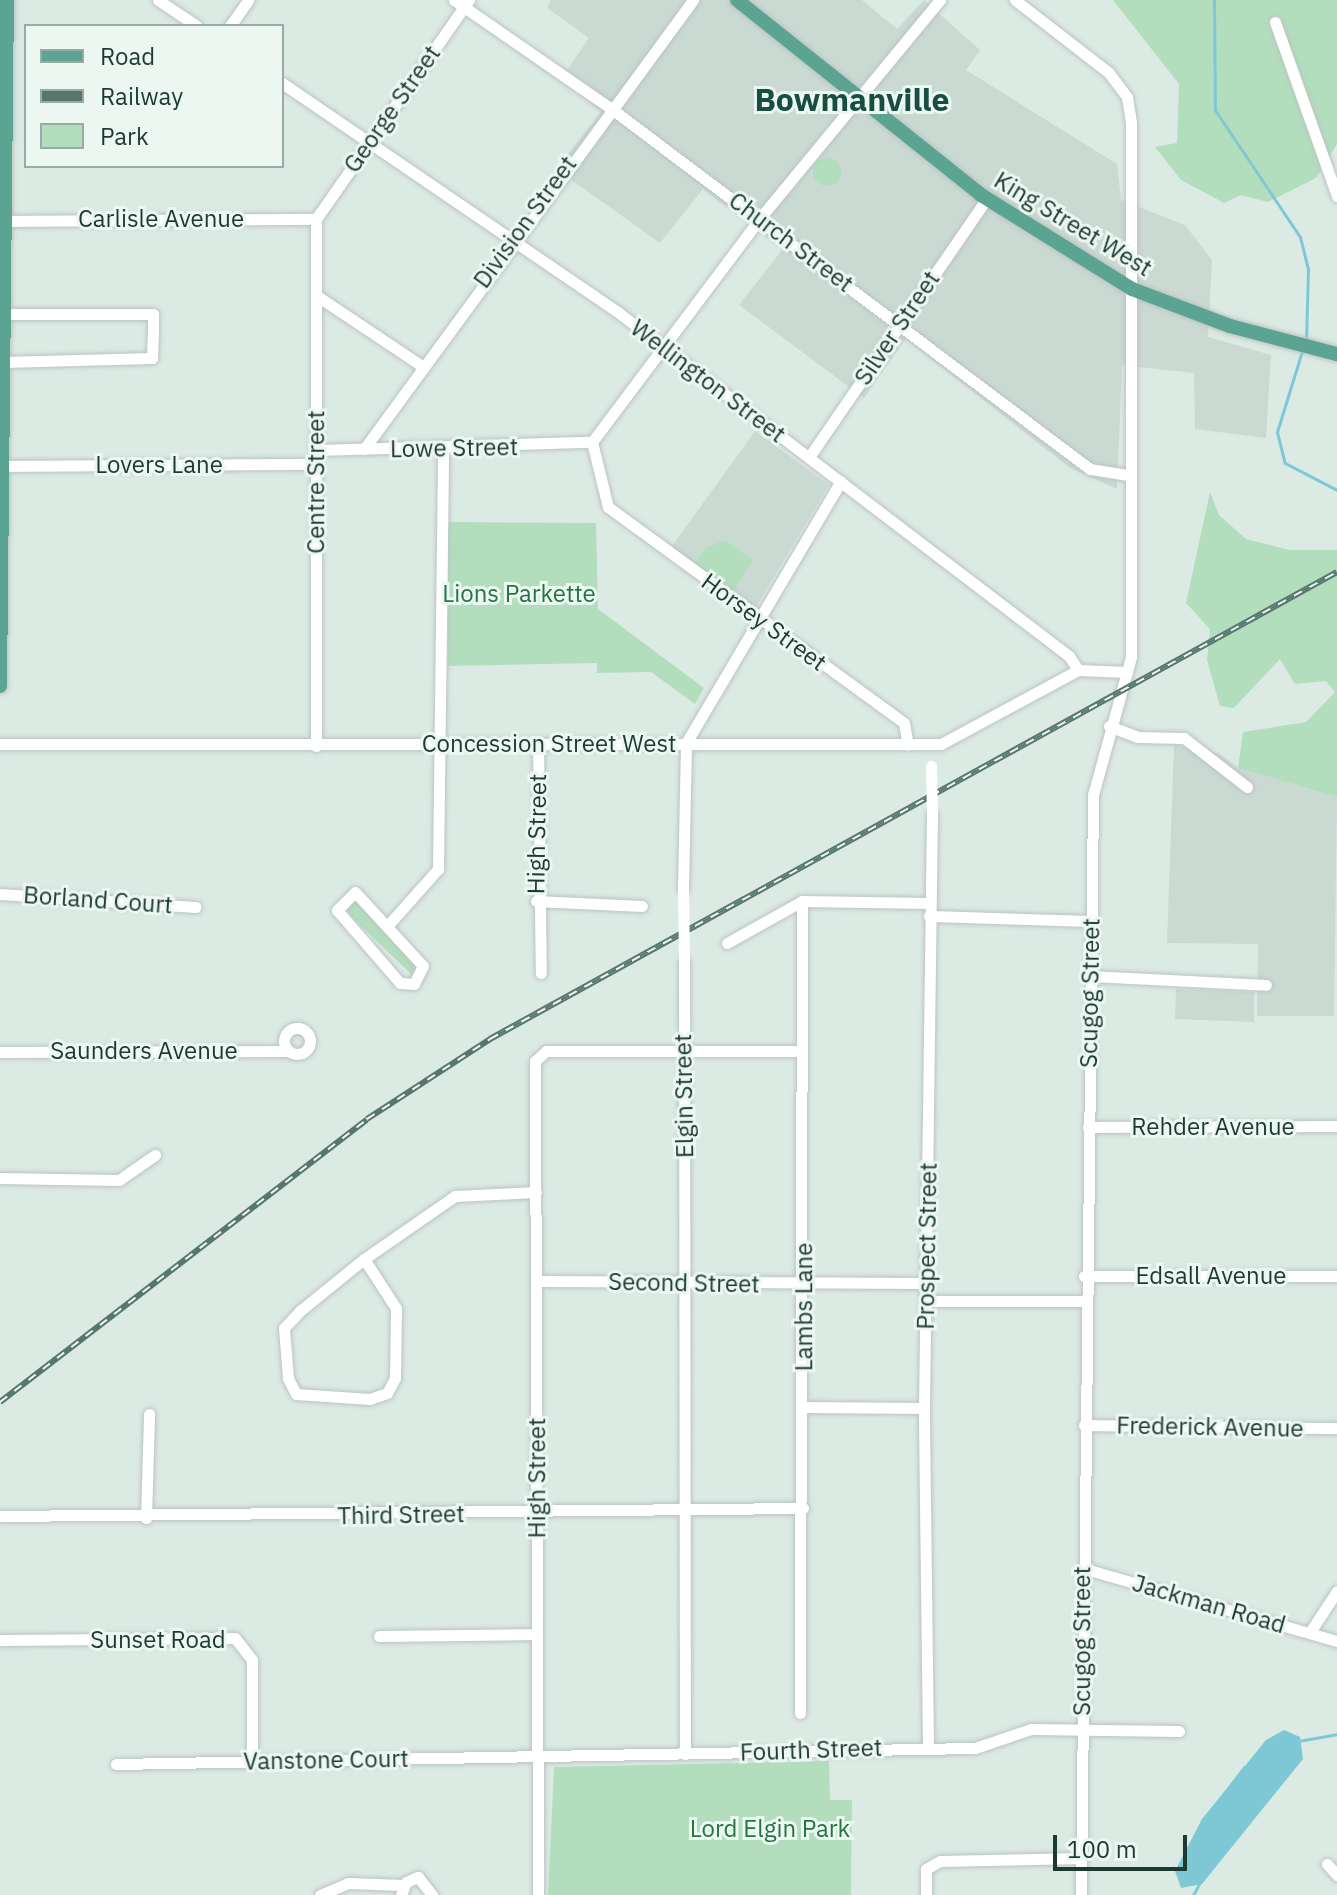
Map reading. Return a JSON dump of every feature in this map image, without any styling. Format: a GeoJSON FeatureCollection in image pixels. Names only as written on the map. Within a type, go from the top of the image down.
{"type":"FeatureCollection","features":[{"type":"Feature","properties":{"kind":"main road"},"geometry":{"type":"LineString","coordinates":[[0,686],[7,0]]}},
{"type":"Feature","properties":{"kind":"main road","name":"King Street West"},"geometry":{"type":"LineString","coordinates":[[737,0],[855,100],[986,199],[1132,289],[1230,326],[1337,354]]}},
{"type":"Feature","properties":{"kind":"street"},"geometry":{"type":"LineString","coordinates":[[158,0],[194,24]]}},
{"type":"Feature","properties":{"kind":"street"},"geometry":{"type":"LineString","coordinates":[[231,24],[248,0]]}},
{"type":"Feature","properties":{"kind":"street","name":"Division Street"},"geometry":{"type":"LineString","coordinates":[[364,449],[608,106],[693,0]]}},
{"type":"Feature","properties":{"kind":"street"},"geometry":{"type":"LineString","coordinates":[[592,442],[760,218],[940,0]]}},
{"type":"Feature","properties":{"kind":"street","name":"Scugog Street"},"geometry":{"type":"LineString","coordinates":[[1015,0],[1109,73],[1127,97],[1132,289],[1127,672],[1109,726],[1093,795],[1084,1276],[1081,1895]]}},
{"type":"Feature","properties":{"kind":"street","name":"Church Street"},"geometry":{"type":"LineString","coordinates":[[462,2],[760,218],[1090,469],[1129,475]]}},
{"type":"Feature","properties":{"kind":"street","name":"George Street"},"geometry":{"type":"LineString","coordinates":[[316,219],[462,2]]}},
{"type":"Feature","properties":{"kind":"street"},"geometry":{"type":"LineString","coordinates":[[1275,22],[1337,196]]}},
{"type":"Feature","properties":{"kind":"street","name":"Wellington Street"},"geometry":{"type":"LineString","coordinates":[[284,84],[662,346],[841,481],[1078,670]]}},
{"type":"Feature","properties":{"kind":"street","name":"Silver Street"},"geometry":{"type":"LineString","coordinates":[[809,457],[986,199]]}},
{"type":"Feature","properties":{"kind":"street","name":"Carlisle Avenue"},"geometry":{"type":"LineString","coordinates":[[6,221],[316,219]]}},
{"type":"Feature","properties":{"kind":"street","name":"Centre Street"},"geometry":{"type":"LineString","coordinates":[[316,219],[316,746]]}},
{"type":"Feature","properties":{"kind":"street"},"geometry":{"type":"LineString","coordinates":[[317,296],[422,366]]}},
{"type":"Feature","properties":{"kind":"street"},"geometry":{"type":"LineString","coordinates":[[3,362],[152,358],[153,335],[153,314],[4,314]]}},
{"type":"Feature","properties":{"kind":"street","name":"Lowe Street"},"geometry":{"type":"LineString","coordinates":[[315,450],[592,442]]}},
{"type":"Feature","properties":{"kind":"street","name":"Horsey Street"},"geometry":{"type":"LineString","coordinates":[[592,442],[608,507],[904,723],[908,745]]}},
{"type":"Feature","properties":{"kind":"street"},"geometry":{"type":"LineString","coordinates":[[389,924],[438,869],[443,448]]}},
{"type":"Feature","properties":{"kind":"street","name":"Lovers Lane"},"geometry":{"type":"LineString","coordinates":[[2,466],[315,464]]}},
{"type":"Feature","properties":{"kind":"street","name":"Elgin Street"},"geometry":{"type":"LineString","coordinates":[[685,1754],[687,1283],[683,888],[686,743],[841,481]]}},
{"type":"Feature","properties":{"kind":"street"},"geometry":{"type":"LineString","coordinates":[[1078,670],[1127,672]]}},
{"type":"Feature","properties":{"kind":"street","name":"Concession Street West"},"geometry":{"type":"LineString","coordinates":[[0,744],[932,745],[1078,670]]}},
{"type":"Feature","properties":{"kind":"street"},"geometry":{"type":"LineString","coordinates":[[1109,726],[1137,737],[1184,738],[1247,787]]}},
{"type":"Feature","properties":{"kind":"street","name":"High Street"},"geometry":{"type":"LineString","coordinates":[[538,743],[536,901],[541,973]]}},
{"type":"Feature","properties":{"kind":"street","name":"Prospect Street"},"geometry":{"type":"LineString","coordinates":[[928,1747],[924,1408],[932,745]]}},
{"type":"Feature","properties":{"kind":"street"},"geometry":{"type":"LineString","coordinates":[[355,892],[389,924],[423,966],[414,984],[400,983],[358,941],[338,902],[355,892]]}},
{"type":"Feature","properties":{"kind":"street","name":"Borland Court"},"geometry":{"type":"LineString","coordinates":[[0,894],[196,907]]}},
{"type":"Feature","properties":{"kind":"street"},"geometry":{"type":"LineString","coordinates":[[536,901],[642,906]]}},
{"type":"Feature","properties":{"kind":"street"},"geometry":{"type":"LineString","coordinates":[[727,943],[802,901],[930,903]]}},
{"type":"Feature","properties":{"kind":"street","name":"Lambs Lane"},"geometry":{"type":"LineString","coordinates":[[800,1713],[806,1285],[802,901]]}},
{"type":"Feature","properties":{"kind":"street"},"geometry":{"type":"LineString","coordinates":[[929,916],[1091,921]]}},
{"type":"Feature","properties":{"kind":"street"},"geometry":{"type":"LineString","coordinates":[[1091,976],[1266,985]]}},
{"type":"Feature","properties":{"kind":"street"},"geometry":{"type":"LineString","coordinates":[[683,1050],[802,1051]]}},
{"type":"Feature","properties":{"kind":"street","name":"High Street"},"geometry":{"type":"LineString","coordinates":[[538,1895],[535,1061],[546,1051],[683,1050]]}},
{"type":"Feature","properties":{"kind":"street","name":"Saunders Avenue"},"geometry":{"type":"LineString","coordinates":[[0,1052],[289,1051]]}},
{"type":"Feature","properties":{"kind":"street","name":"Rehder Avenue"},"geometry":{"type":"LineString","coordinates":[[1088,1127],[1337,1126]]}},
{"type":"Feature","properties":{"kind":"street"},"geometry":{"type":"LineString","coordinates":[[0,1178],[119,1180],[155,1155]]}},
{"type":"Feature","properties":{"kind":"street"},"geometry":{"type":"LineString","coordinates":[[364,1259],[396,1308],[395,1378],[387,1393],[370,1399],[296,1394],[284,1328],[364,1259],[455,1196],[536,1192]]}},
{"type":"Feature","properties":{"kind":"street","name":"Edsall Avenue"},"geometry":{"type":"LineString","coordinates":[[1084,1276],[1337,1276]]}},
{"type":"Feature","properties":{"kind":"street","name":"Second Street"},"geometry":{"type":"LineString","coordinates":[[538,1281],[806,1285],[927,1283]]}},
{"type":"Feature","properties":{"kind":"street"},"geometry":{"type":"LineString","coordinates":[[927,1301],[1084,1301]]}},
{"type":"Feature","properties":{"kind":"street"},"geometry":{"type":"LineString","coordinates":[[803,1407],[924,1408]]}},
{"type":"Feature","properties":{"kind":"street"},"geometry":{"type":"LineString","coordinates":[[146,1518],[149,1414]]}},
{"type":"Feature","properties":{"kind":"street","name":"Frederick Avenue"},"geometry":{"type":"LineString","coordinates":[[1084,1425],[1337,1428]]}},
{"type":"Feature","properties":{"kind":"street","name":"Third Street"},"geometry":{"type":"LineString","coordinates":[[0,1516],[146,1518],[803,1508]]}},
{"type":"Feature","properties":{"kind":"street","name":"Jackman Road"},"geometry":{"type":"LineString","coordinates":[[1082,1568],[1337,1641]]}},
{"type":"Feature","properties":{"kind":"street"},"geometry":{"type":"LineString","coordinates":[[1310,1632],[1337,1591]]}},
{"type":"Feature","properties":{"kind":"street"},"geometry":{"type":"LineString","coordinates":[[379,1636],[537,1634]]}},
{"type":"Feature","properties":{"kind":"street","name":"Sunset Road"},"geometry":{"type":"LineString","coordinates":[[0,1640],[235,1638],[252,1660],[252,1760]]}},
{"type":"Feature","properties":{"kind":"street","name":"Fourth Street"},"geometry":{"type":"LineString","coordinates":[[536,1755],[975,1748],[1031,1729],[1179,1731]]}},
{"type":"Feature","properties":{"kind":"street","name":"Vanstone Court"},"geometry":{"type":"LineString","coordinates":[[116,1764],[536,1755]]}},
{"type":"Feature","properties":{"kind":"street"},"geometry":{"type":"LineString","coordinates":[[926,1895],[926,1869],[940,1861],[1082,1858]]}},
{"type":"Feature","properties":{"kind":"street"},"geometry":{"type":"LineString","coordinates":[[1327,1864],[1337,1875]]}},
{"type":"Feature","properties":{"kind":"street"},"geometry":{"type":"LineString","coordinates":[[320,1895],[348,1883],[402,1890],[422,1878],[432,1895]]}},
{"type":"Feature","properties":{"kind":"shaded area"},"geometry":{"type":"Polygon","coordinates":[[[551,0],[862,0],[897,29],[924,0],[980,50],[966,70],[1117,164],[1121,200],[1185,225],[1212,260],[1208,337],[1271,355],[1266,438],[1195,429],[1194,373],[1122,365],[1117,489],[1070,468],[906,339],[864,398],[739,305],[782,250],[703,189],[660,243],[556,169],[601,112],[561,79],[589,38],[547,8],[551,0]]]}},
{"type":"Feature","properties":{"kind":"shaded area"},"geometry":{"type":"Polygon","coordinates":[[[755,431],[829,485],[754,610],[670,549],[755,431]]]}},
{"type":"Feature","properties":{"kind":"shaded area"},"geometry":{"type":"Polygon","coordinates":[[[1174,745],[1218,753],[1238,768],[1337,797],[1334,1016],[1257,1016],[1258,944],[1167,943],[1174,745]]]}},
{"type":"Feature","properties":{"kind":"shaded area"},"geometry":{"type":"Polygon","coordinates":[[[1176,989],[1254,992],[1254,1022],[1175,1019],[1176,989]]]}},
{"type":"Feature","properties":{"kind":"green space"},"geometry":{"type":"Polygon","coordinates":[[[1113,0],[1337,0],[1337,144],[1316,178],[1268,202],[1241,195],[1224,203],[1181,180],[1155,147],[1177,143],[1179,84],[1113,0]]]}},
{"type":"Feature","properties":{"kind":"green space"},"geometry":{"type":"Polygon","coordinates":[[[827,158],[837,162],[841,172],[837,182],[827,186],[817,182],[813,172],[817,162],[827,158]]]}},
{"type":"Feature","properties":{"kind":"green space"},"geometry":{"type":"Polygon","coordinates":[[[1210,492],[1219,515],[1246,539],[1290,550],[1337,550],[1337,797],[1238,768],[1243,732],[1306,722],[1335,692],[1326,681],[1295,684],[1280,659],[1234,708],[1220,706],[1207,660],[1210,629],[1186,603],[1210,492]]]}},
{"type":"Feature","properties":{"kind":"green space","name":"Lions Parkette"},"geometry":{"type":"Polygon","coordinates":[[[448,522],[596,523],[598,609],[704,688],[695,704],[651,672],[597,673],[597,663],[448,666],[448,522]]]}},
{"type":"Feature","properties":{"kind":"green space"},"geometry":{"type":"Polygon","coordinates":[[[725,540],[753,560],[732,593],[695,566],[705,548],[725,540]]]}},
{"type":"Feature","properties":{"kind":"green space"},"geometry":{"type":"Polygon","coordinates":[[[357,899],[416,966],[413,976],[350,915],[345,904],[357,899]]]}},
{"type":"Feature","properties":{"kind":"green space","name":"Lord Elgin Park"},"geometry":{"type":"Polygon","coordinates":[[[829,1761],[830,1800],[852,1800],[851,1895],[548,1895],[554,1767],[829,1761]]]}},
{"type":"Feature","properties":{"kind":"water"},"geometry":{"type":"Polygon","coordinates":[[[1284,1730],[1300,1737],[1303,1759],[1202,1884],[1181,1888],[1175,1871],[1202,1819],[1266,1740],[1284,1730]]]}},
{"type":"Feature","properties":{"kind":"waterway"},"geometry":{"type":"LineString","coordinates":[[1214,0],[1215,110],[1300,237],[1308,269],[1306,340]]}},
{"type":"Feature","properties":{"kind":"waterway"},"geometry":{"type":"LineString","coordinates":[[1302,351],[1277,432],[1285,463],[1337,490]]}},
{"type":"Feature","properties":{"kind":"waterway"},"geometry":{"type":"LineString","coordinates":[[1298,1741],[1337,1734]]}},
{"type":"Feature","properties":{"kind":"waterway"},"geometry":{"type":"LineString","coordinates":[[1223,1795],[1244,1767]]}},
{"type":"Feature","properties":{"kind":"waterway"},"geometry":{"type":"LineString","coordinates":[[1193,1895],[1199,1884]]}},
{"type":"Feature","properties":{"kind":"railway"},"geometry":{"type":"LineString","coordinates":[[0,1402],[367,1119],[490,1039],[1337,572]]}},
{"type":"Feature","properties":{"kind":"district","name":"Bowmanville"},"geometry":{"type":"Point","coordinates":[852,99]}}]}
